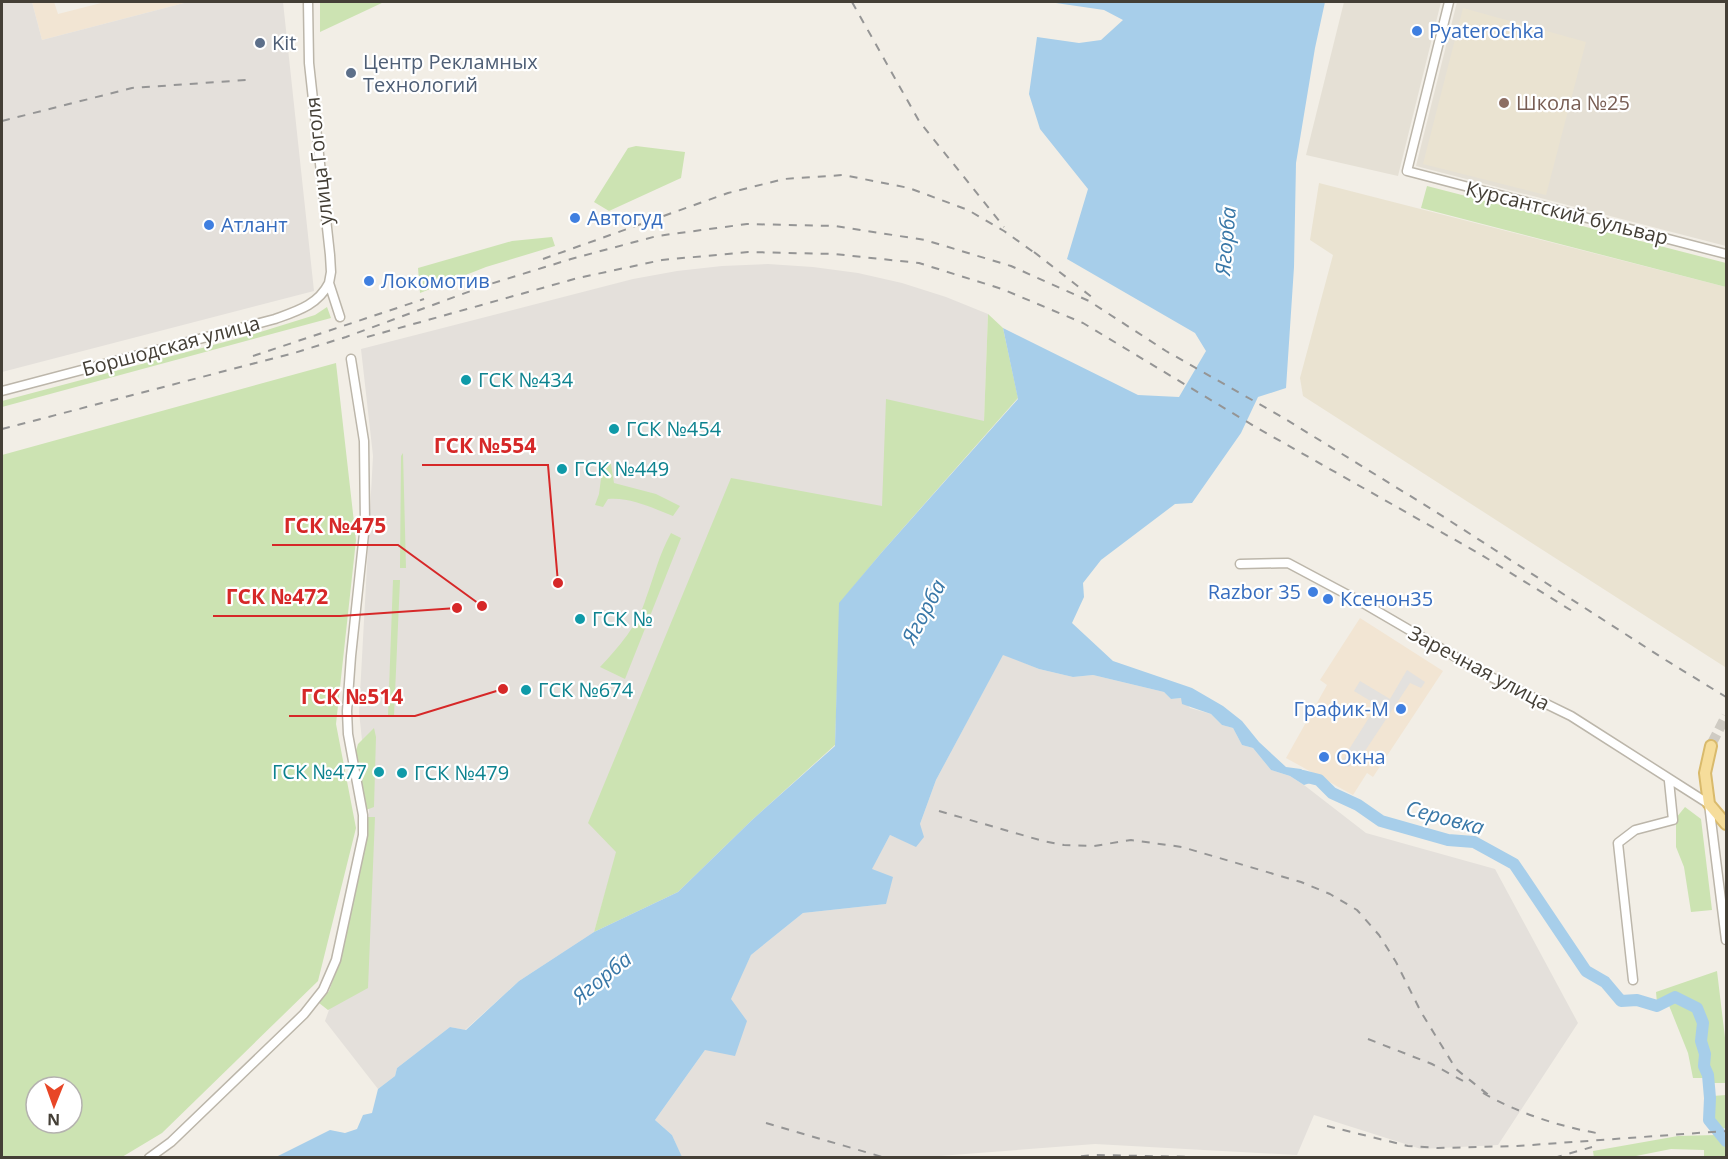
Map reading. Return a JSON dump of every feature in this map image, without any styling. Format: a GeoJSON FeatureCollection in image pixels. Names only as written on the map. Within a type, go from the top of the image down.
{"type":"FeatureCollection","features":[{"type":"Feature","properties":{"kind":"main road"},"geometry":{"type":"LineString","coordinates":[[1711,746],[1705,773],[1709,804],[1726,824]]}},
{"type":"Feature","properties":{"kind":"street","name":"улица Гоголя"},"geometry":{"type":"LineString","coordinates":[[308,2],[309,63],[330,255],[329,283],[340,317]]}},
{"type":"Feature","properties":{"kind":"street","name":"Курсантский бульвар"},"geometry":{"type":"LineString","coordinates":[[1449,2],[1407,171],[1726,254]]}},
{"type":"Feature","properties":{"kind":"street","name":"Боршодская улица"},"geometry":{"type":"LineString","coordinates":[[2,391],[275,319],[316,301],[324,293],[329,283]]}},
{"type":"Feature","properties":{"kind":"street"},"geometry":{"type":"LineString","coordinates":[[149,1158],[171,1142],[304,1014],[323,990],[336,960],[363,835],[363,815],[348,734],[347,711],[365,524],[364,441],[351,359]]}},
{"type":"Feature","properties":{"kind":"street","name":"Заречная улица"},"geometry":{"type":"LineString","coordinates":[[1240,564],[1288,563],[1363,603],[1484,673],[1570,716],[1709,804]]}},
{"type":"Feature","properties":{"kind":"street"},"geometry":{"type":"LineString","coordinates":[[1634,980],[1618,843],[1635,830],[1673,820],[1670,781]]}},
{"type":"Feature","properties":{"kind":"street"},"geometry":{"type":"LineString","coordinates":[[1709,804],[1726,940]]}},
{"type":"Feature","properties":{"kind":"shaded area"},"geometry":{"type":"Polygon","coordinates":[[[2,2],[32,2],[42,40],[188,2],[283,2],[314,291],[2,372],[2,2]]]}},
{"type":"Feature","properties":{"kind":"shaded area"},"geometry":{"type":"Polygon","coordinates":[[[32,2],[54,2],[58,14],[105,2],[188,2],[42,40],[32,2]]]}},
{"type":"Feature","properties":{"kind":"shaded area"},"geometry":{"type":"Polygon","coordinates":[[[1344,2],[1441,2],[1398,176],[1306,155],[1344,2]]]}},
{"type":"Feature","properties":{"kind":"shaded area"},"geometry":{"type":"Polygon","coordinates":[[[1457,2],[1726,2],[1726,246],[1416,166],[1457,2]]]}},
{"type":"Feature","properties":{"kind":"shaded area","name":"Школа №25"},"geometry":{"type":"Polygon","coordinates":[[[1463,8],[1586,42],[1546,195],[1423,164],[1463,8]]]}},
{"type":"Feature","properties":{"kind":"shaded area"},"geometry":{"type":"Polygon","coordinates":[[[1319,183],[1726,287],[1725,667],[1303,396],[1300,378],[1333,255],[1310,240],[1319,183]]]}},
{"type":"Feature","properties":{"kind":"shaded area"},"geometry":{"type":"Polygon","coordinates":[[[768,264],[858,273],[902,283],[988,314],[984,422],[882,507],[617,852],[594,932],[519,981],[465,1030],[450,1027],[397,1068],[395,1076],[378,1089],[325,1021],[343,971],[369,837],[369,806],[359,712],[373,456],[361,349],[633,279],[722,266],[768,264]]]}},
{"type":"Feature","properties":{"kind":"shaded area"},"geometry":{"type":"Polygon","coordinates":[[[1360,618],[1443,671],[1373,777],[1367,773],[1353,795],[1286,758],[1327,685],[1320,680],[1360,618]]]}},
{"type":"Feature","properties":{"kind":"shaded area"},"geometry":{"type":"Polygon","coordinates":[[[1003,654],[1039,669],[1073,677],[1093,675],[1164,692],[1171,699],[1181,698],[1190,708],[1211,714],[1222,725],[1233,728],[1242,745],[1253,748],[1271,770],[1290,776],[1304,785],[1366,833],[1495,869],[1578,1023],[1498,1145],[1421,1149],[1314,1115],[1297,1155],[1095,1144],[913,1158],[682,1158],[672,1135],[655,1120],[705,1050],[751,955],[803,913],[886,904],[871,870],[890,835],[916,846],[920,824],[936,780],[1003,654]]]}},
{"type":"Feature","properties":{"kind":"shaded area"},"geometry":{"type":"Polygon","coordinates":[[[1407,670],[1425,682],[1421,688],[1410,683],[1361,757],[1348,767],[1341,762],[1377,705],[1354,691],[1360,681],[1390,699],[1407,670]]]}},
{"type":"Feature","properties":{"kind":"green space"},"geometry":{"type":"Polygon","coordinates":[[[320,2],[384,2],[320,32],[320,2]]]}},
{"type":"Feature","properties":{"kind":"green space"},"geometry":{"type":"Polygon","coordinates":[[[636,146],[685,152],[681,178],[609,211],[594,202],[628,148],[636,146]]]}},
{"type":"Feature","properties":{"kind":"green space"},"geometry":{"type":"Polygon","coordinates":[[[1427,186],[1726,263],[1726,287],[1421,208],[1427,186]]]}},
{"type":"Feature","properties":{"kind":"green space"},"geometry":{"type":"Polygon","coordinates":[[[552,237],[555,246],[486,267],[420,293],[418,268],[512,241],[552,237]]]}},
{"type":"Feature","properties":{"kind":"green space"},"geometry":{"type":"Polygon","coordinates":[[[327,307],[331,318],[2,407],[2,401],[251,335],[315,315],[327,307]]]}},
{"type":"Feature","properties":{"kind":"green space"},"geometry":{"type":"Polygon","coordinates":[[[988,314],[1003,328],[1018,398],[840,603],[835,745],[752,820],[678,892],[594,932],[616,852],[588,823],[731,478],[882,506],[886,399],[984,421],[988,314]]]}},
{"type":"Feature","properties":{"kind":"green space"},"geometry":{"type":"Polygon","coordinates":[[[336,363],[356,540],[336,724],[356,828],[318,981],[162,1133],[122,1157],[2,1157],[2,455],[336,363]]]}},
{"type":"Feature","properties":{"kind":"green space"},"geometry":{"type":"Polygon","coordinates":[[[403,453],[406,568],[400,568],[401,456],[403,453]]]}},
{"type":"Feature","properties":{"kind":"green space"},"geometry":{"type":"Polygon","coordinates":[[[603,463],[611,464],[614,483],[656,494],[680,506],[673,516],[625,500],[608,499],[603,507],[595,505],[599,494],[603,463]]]}},
{"type":"Feature","properties":{"kind":"green space"},"geometry":{"type":"Polygon","coordinates":[[[671,533],[681,538],[625,679],[600,667],[621,643],[643,608],[671,533]]]}},
{"type":"Feature","properties":{"kind":"green space"},"geometry":{"type":"Polygon","coordinates":[[[393,580],[400,580],[394,716],[388,716],[393,580]]]}},
{"type":"Feature","properties":{"kind":"green space"},"geometry":{"type":"Polygon","coordinates":[[[374,728],[376,737],[374,807],[366,810],[356,751],[358,744],[374,728]]]}},
{"type":"Feature","properties":{"kind":"green space"},"geometry":{"type":"Polygon","coordinates":[[[1685,807],[1701,819],[1712,910],[1691,912],[1684,867],[1676,847],[1676,818],[1685,807]]]}},
{"type":"Feature","properties":{"kind":"green space"},"geometry":{"type":"Polygon","coordinates":[[[367,817],[375,817],[368,988],[328,1010],[319,1003],[329,991],[340,960],[367,835],[367,817]]]}},
{"type":"Feature","properties":{"kind":"green space"},"geometry":{"type":"Polygon","coordinates":[[[1717,971],[1726,1046],[1726,1083],[1713,1083],[1712,1073],[1706,1064],[1708,1053],[1703,1040],[1706,1023],[1699,1005],[1675,993],[1657,1003],[1656,992],[1717,971]]]}},
{"type":"Feature","properties":{"kind":"green space"},"geometry":{"type":"Polygon","coordinates":[[[1674,1000],[1695,1010],[1700,1024],[1698,1041],[1705,1078],[1693,1078],[1688,1053],[1668,1003],[1674,1000]]]}},
{"type":"Feature","properties":{"kind":"green space"},"geometry":{"type":"Polygon","coordinates":[[[1726,1095],[1726,1128],[1719,1129],[1712,1120],[1713,1096],[1726,1095]]]}},
{"type":"Feature","properties":{"kind":"green space"},"geometry":{"type":"Polygon","coordinates":[[[1716,1135],[1726,1146],[1726,1157],[1704,1157],[1704,1150],[1671,1149],[1631,1157],[1594,1158],[1593,1151],[1678,1136],[1716,1135]]]}},
{"type":"Feature","properties":{"kind":"water","name":"Ягорба"},"geometry":{"type":"Polygon","coordinates":[[[1049,2],[1325,2],[1296,163],[1294,267],[1286,388],[1258,397],[1241,433],[1192,503],[1175,504],[1101,560],[1083,583],[1084,597],[1072,623],[1113,661],[1192,688],[1223,706],[1242,721],[1259,742],[1286,767],[1301,769],[1319,780],[1304,785],[1290,776],[1271,770],[1253,748],[1242,745],[1233,728],[1222,725],[1211,714],[1182,704],[1181,698],[1171,699],[1164,692],[1093,675],[1073,677],[1039,669],[1003,655],[936,780],[920,824],[924,837],[916,847],[890,835],[872,869],[893,877],[886,904],[803,913],[751,955],[731,999],[747,1021],[735,1056],[705,1050],[655,1120],[672,1135],[682,1157],[276,1157],[330,1130],[345,1133],[357,1129],[363,1115],[372,1113],[378,1089],[395,1076],[397,1068],[450,1027],[466,1030],[519,981],[594,932],[678,892],[752,820],[835,746],[839,603],[1018,399],[1003,328],[1138,395],[1179,397],[1206,351],[1195,333],[1067,259],[1088,189],[1040,129],[1029,94],[1037,37],[1079,43],[1101,40],[1123,20],[1104,10],[1049,2]]]}},
{"type":"Feature","properties":{"kind":"waterway","name":"Серовка"},"geometry":{"type":"LineString","coordinates":[[1303,776],[1319,780],[1332,793],[1358,805],[1381,821],[1448,840],[1474,842],[1514,864],[1586,971],[1605,982],[1621,1001],[1637,1000],[1657,1006],[1675,997],[1697,1008],[1703,1023],[1701,1041],[1705,1054],[1704,1066],[1708,1075],[1709,1120],[1726,1141]]}},
{"type":"Feature","properties":{"kind":"tunnel"},"geometry":{"type":"LineString","coordinates":[[1712,743],[1726,716]]}},
{"type":"Feature","properties":{"kind":"railway"},"geometry":{"type":"LineString","coordinates":[[852,2],[919,121],[1004,227]]}},
{"type":"Feature","properties":{"kind":"railway"},"geometry":{"type":"LineString","coordinates":[[2,121],[132,88],[246,80]]}},
{"type":"Feature","properties":{"kind":"railway"},"geometry":{"type":"LineString","coordinates":[[543,259],[728,193],[784,179],[843,175],[909,188],[968,210],[1004,231],[1039,256]]}},
{"type":"Feature","properties":{"kind":"railway"},"geometry":{"type":"LineString","coordinates":[[2,429],[294,353],[346,337],[487,285],[657,236],[747,224],[835,226],[925,240],[1011,266],[1089,301],[1166,351],[1282,417],[1433,510],[1726,697]]}},
{"type":"Feature","properties":{"kind":"railway"},"geometry":{"type":"LineString","coordinates":[[367,337],[578,278],[662,260],[748,252],[834,254],[919,263],[1002,289],[1083,323],[1259,429],[1480,554],[1577,614]]}},
{"type":"Feature","properties":{"kind":"railway"},"geometry":{"type":"LineString","coordinates":[[1034,252],[1093,298]]}},
{"type":"Feature","properties":{"kind":"railway"},"geometry":{"type":"LineString","coordinates":[[253,356],[424,299]]}},
{"type":"Feature","properties":{"kind":"railway"},"geometry":{"type":"LineString","coordinates":[[939,811],[1064,845],[1094,846],[1131,840],[1182,847],[1301,882],[1330,894],[1357,910],[1379,935],[1396,962],[1421,1012],[1456,1069],[1491,1097]]}},
{"type":"Feature","properties":{"kind":"railway"},"geometry":{"type":"LineString","coordinates":[[1368,1039],[1432,1064],[1463,1081]]}},
{"type":"Feature","properties":{"kind":"railway"},"geometry":{"type":"LineString","coordinates":[[1483,1093],[1541,1119],[1602,1134]]}},
{"type":"Feature","properties":{"kind":"railway"},"geometry":{"type":"LineString","coordinates":[[766,1123],[886,1158]]}},
{"type":"Feature","properties":{"kind":"railway"},"geometry":{"type":"LineString","coordinates":[[1327,1126],[1408,1146],[1438,1148],[1517,1146],[1726,1131]]}},
{"type":"Feature","properties":{"kind":"railway"},"geometry":{"type":"LineString","coordinates":[[1554,1158],[1592,1147]]}},
{"type":"Feature","properties":{"kind":"railway"},"geometry":{"type":"LineString","coordinates":[[1065,1158],[1093,1155],[1252,1158]]}},
{"type":"Feature","properties":{"kind":"place","name":"Pyaterochka"},"geometry":{"type":"Point","coordinates":[1417,31]}},
{"type":"Feature","properties":{"kind":"place","name":"Kit"},"geometry":{"type":"Point","coordinates":[260,43]}},
{"type":"Feature","properties":{"kind":"place","name":"Центр Рекламных Технологий"},"geometry":{"type":"Point","coordinates":[351,73]}},
{"type":"Feature","properties":{"kind":"place","name":"Школа №25"},"geometry":{"type":"Point","coordinates":[1504,103]}},
{"type":"Feature","properties":{"kind":"place","name":"Автогуд"},"geometry":{"type":"Point","coordinates":[575,218]}},
{"type":"Feature","properties":{"kind":"place","name":"Атлант"},"geometry":{"type":"Point","coordinates":[209,225]}},
{"type":"Feature","properties":{"kind":"place","name":"Локомотив"},"geometry":{"type":"Point","coordinates":[369,281]}},
{"type":"Feature","properties":{"kind":"place","name":"ГСК №434"},"geometry":{"type":"Point","coordinates":[466,380]}},
{"type":"Feature","properties":{"kind":"place","name":"ГСК №454"},"geometry":{"type":"Point","coordinates":[614,429]}},
{"type":"Feature","properties":{"kind":"place","name":"ГСК №449"},"geometry":{"type":"Point","coordinates":[562,469]}},
{"type":"Feature","properties":{"kind":"place","name":"ГСК №554"},"geometry":{"type":"Point","coordinates":[558,583]}},
{"type":"Feature","properties":{"kind":"place","name":"Razbor 35"},"geometry":{"type":"Point","coordinates":[1313,592]}},
{"type":"Feature","properties":{"kind":"place","name":"Ксенон35"},"geometry":{"type":"Point","coordinates":[1328,599]}},
{"type":"Feature","properties":{"kind":"place","name":"ГСК №475"},"geometry":{"type":"Point","coordinates":[482,606]}},
{"type":"Feature","properties":{"kind":"place","name":"ГСК №472"},"geometry":{"type":"Point","coordinates":[457,608]}},
{"type":"Feature","properties":{"kind":"place","name":"ГСК №"},"geometry":{"type":"Point","coordinates":[580,619]}},
{"type":"Feature","properties":{"kind":"place","name":"ГСК №514"},"geometry":{"type":"Point","coordinates":[503,689]}},
{"type":"Feature","properties":{"kind":"place","name":"ГСК №674"},"geometry":{"type":"Point","coordinates":[526,690]}},
{"type":"Feature","properties":{"kind":"place","name":"График-М"},"geometry":{"type":"Point","coordinates":[1401,709]}},
{"type":"Feature","properties":{"kind":"place","name":"Окна"},"geometry":{"type":"Point","coordinates":[1324,757]}},
{"type":"Feature","properties":{"kind":"place","name":"ГСК №477"},"geometry":{"type":"Point","coordinates":[379,772]}},
{"type":"Feature","properties":{"kind":"place","name":"ГСК №479"},"geometry":{"type":"Point","coordinates":[402,773]}}]}
